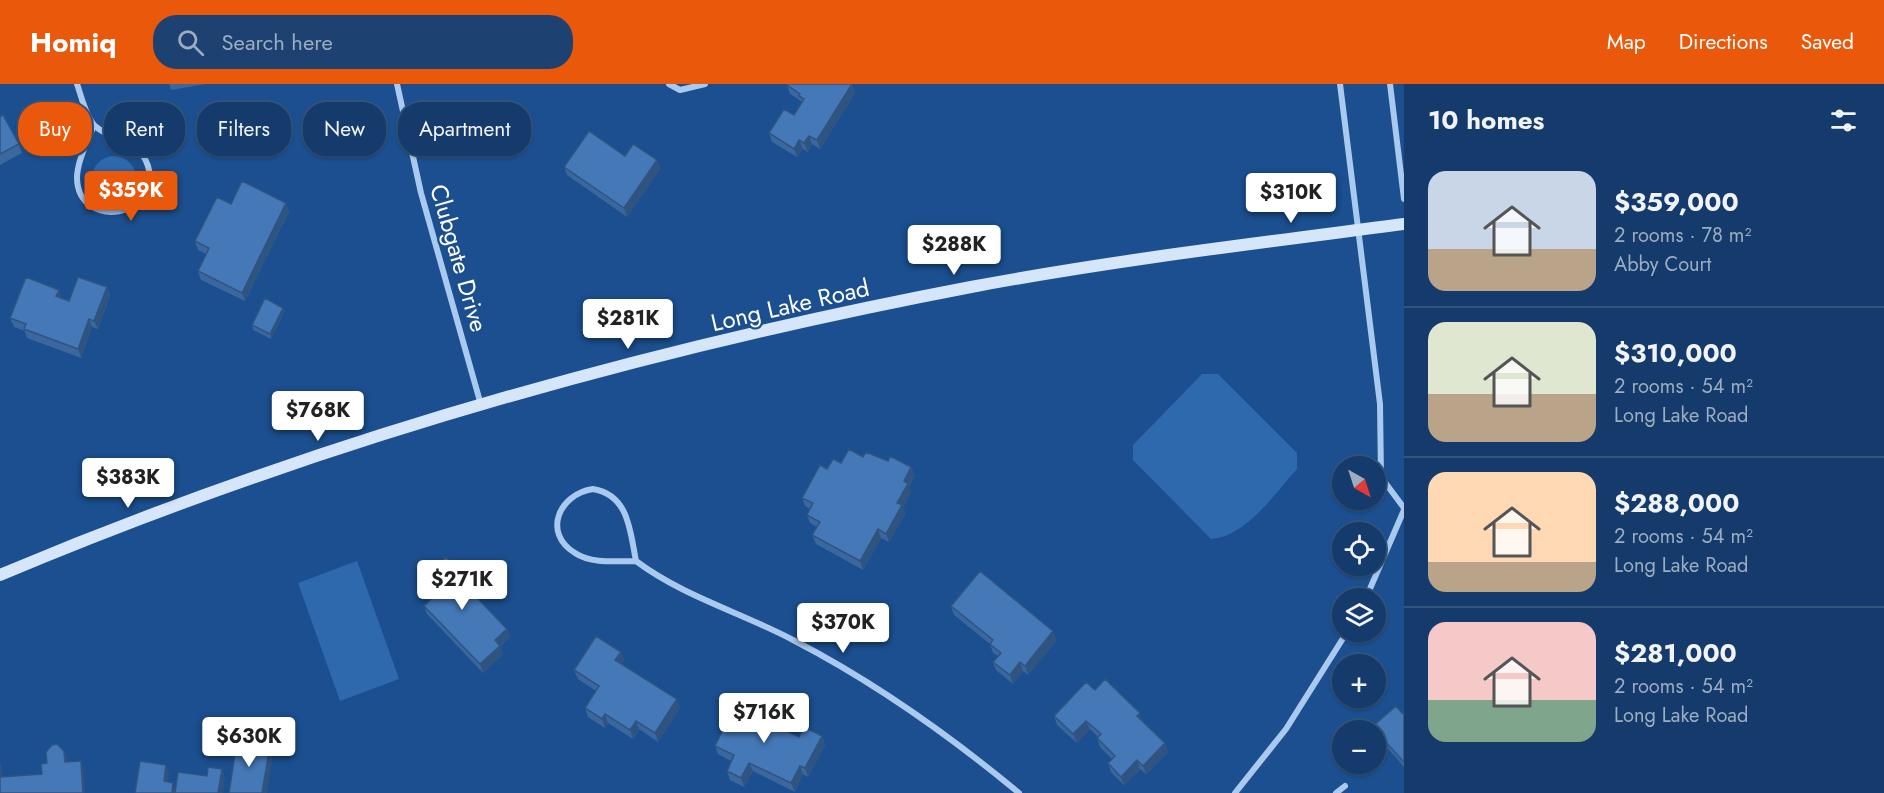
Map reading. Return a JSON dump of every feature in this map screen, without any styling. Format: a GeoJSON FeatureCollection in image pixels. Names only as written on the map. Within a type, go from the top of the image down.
{"type":"FeatureCollection","features":[{"type":"Feature","properties":{"kind":"main road","name":"Long Lake Road"},"geometry":{"type":"LineString","coordinates":[[0,575],[120,527],[269,474],[482,405],[688,350],[915,298],[1168,255],[1404,224]]}},
{"type":"Feature","properties":{"kind":"street"},"geometry":{"type":"LineString","coordinates":[[77,84],[94,125],[134,147],[147,165],[150,176],[143,197],[126,211],[98,210],[83,197],[79,187],[79,166],[94,125]]}},
{"type":"Feature","properties":{"kind":"street","name":"Clubgate Drive"},"geometry":{"type":"LineString","coordinates":[[397,84],[415,171],[482,405]]}},
{"type":"Feature","properties":{"kind":"street"},"geometry":{"type":"LineString","coordinates":[[669,84],[680,90],[692,89],[705,84]]}},
{"type":"Feature","properties":{"kind":"street"},"geometry":{"type":"LineString","coordinates":[[1340,84],[1380,404],[1381,477],[1404,509],[1370,588]]}},
{"type":"Feature","properties":{"kind":"street"},"geometry":{"type":"LineString","coordinates":[[1390,84],[1404,199]]}},
{"type":"Feature","properties":{"kind":"street"},"geometry":{"type":"LineString","coordinates":[[636,561],[626,514],[613,496],[604,491],[582,490],[564,504],[559,515],[560,538],[576,555],[636,561],[672,585],[795,641],[867,682],[954,741],[1019,793]]}},
{"type":"Feature","properties":{"kind":"street"},"geometry":{"type":"LineString","coordinates":[[1235,793],[1286,729],[1341,642]]}},
{"type":"Feature","properties":{"kind":"street"},"geometry":{"type":"LineString","coordinates":[[1336,793],[1345,786]]}},
{"type":"Feature","properties":{"kind":"shaded area"},"geometry":{"type":"Polygon","coordinates":[[[114,156],[122,158],[134,170],[136,178],[134,186],[122,198],[114,200],[106,198],[94,186],[92,178],[94,170],[106,158],[114,156]]]}},
{"type":"Feature","properties":{"kind":"shaded area"},"geometry":{"type":"Polygon","coordinates":[[[1202,374],[1218,374],[1297,453],[1297,469],[1259,512],[1236,530],[1211,539],[1133,460],[1133,445],[1202,374]]]}},
{"type":"Feature","properties":{"kind":"shaded area"},"geometry":{"type":"Polygon","coordinates":[[[357,561],[399,679],[340,701],[298,583],[357,561]]]}},
{"type":"Feature","properties":{"kind":"building"},"geometry":{"type":"Polygon","coordinates":[[[787,84],[852,84],[817,140],[809,136],[804,143],[799,140],[794,149],[769,133],[784,109],[794,115],[804,99],[787,84]]]}},
{"type":"Feature","properties":{"kind":"building"},"geometry":{"type":"Polygon","coordinates":[[[3,115],[18,145],[0,154],[0,117],[3,115]]]}},
{"type":"Feature","properties":{"kind":"building"},"geometry":{"type":"Polygon","coordinates":[[[589,131],[625,156],[633,144],[657,160],[624,208],[564,167],[589,131]]]}},
{"type":"Feature","properties":{"kind":"building"},"geometry":{"type":"Polygon","coordinates":[[[242,181],[286,203],[242,293],[198,271],[209,248],[195,241],[217,197],[231,204],[242,181]]]}},
{"type":"Feature","properties":{"kind":"building"},"geometry":{"type":"Polygon","coordinates":[[[26,277],[59,290],[56,296],[69,301],[78,277],[107,287],[94,321],[89,319],[78,349],[24,329],[26,324],[10,318],[26,277]]]}},
{"type":"Feature","properties":{"kind":"building"},"geometry":{"type":"Polygon","coordinates":[[[265,298],[283,308],[270,334],[252,325],[265,298]]]}},
{"type":"Feature","properties":{"kind":"building"},"geometry":{"type":"Polygon","coordinates":[[[849,449],[863,457],[866,452],[888,461],[890,456],[911,467],[904,481],[908,484],[897,503],[902,505],[886,534],[878,529],[860,561],[812,535],[820,522],[807,515],[813,503],[802,498],[820,465],[827,469],[833,459],[841,463],[849,449]]]}},
{"type":"Feature","properties":{"kind":"building"},"geometry":{"type":"Polygon","coordinates":[[[446,557],[463,575],[459,579],[507,629],[495,640],[500,646],[480,664],[424,606],[432,598],[418,584],[446,557]]]}},
{"type":"Feature","properties":{"kind":"building"},"geometry":{"type":"Polygon","coordinates":[[[980,571],[1053,631],[1025,666],[1020,662],[1010,675],[993,662],[1001,653],[990,644],[993,640],[951,606],[980,571]]]}},
{"type":"Feature","properties":{"kind":"building"},"geometry":{"type":"Polygon","coordinates":[[[596,636],[621,652],[615,660],[677,699],[655,733],[636,721],[630,730],[605,714],[602,719],[585,708],[599,686],[574,670],[596,636]]]}},
{"type":"Feature","properties":{"kind":"building"},"geometry":{"type":"Polygon","coordinates":[[[1105,679],[1140,713],[1137,716],[1165,743],[1143,766],[1137,760],[1121,777],[1108,763],[1115,756],[1097,738],[1101,734],[1086,721],[1073,734],[1054,716],[1086,682],[1095,690],[1105,679]]]}},
{"type":"Feature","properties":{"kind":"building"},"geometry":{"type":"Polygon","coordinates":[[[739,697],[762,708],[755,722],[765,727],[767,722],[799,737],[804,727],[822,736],[805,768],[800,766],[791,783],[749,763],[741,778],[727,771],[734,755],[715,746],[739,697]]]}},
{"type":"Feature","properties":{"kind":"building"},"geometry":{"type":"Polygon","coordinates":[[[1396,706],[1402,713],[1404,712],[1404,762],[1386,742],[1386,720],[1380,720],[1396,706]]]}},
{"type":"Feature","properties":{"kind":"building"},"geometry":{"type":"Polygon","coordinates":[[[237,741],[270,746],[262,793],[229,793],[237,741]]]}},
{"type":"Feature","properties":{"kind":"building"},"geometry":{"type":"Polygon","coordinates":[[[57,744],[64,751],[65,762],[81,761],[83,793],[0,793],[0,777],[42,774],[41,764],[47,763],[46,752],[52,745],[57,744]]]}},
{"type":"Feature","properties":{"kind":"building"},"geometry":{"type":"Polygon","coordinates":[[[140,761],[166,765],[164,781],[173,783],[172,793],[135,793],[140,761]]]}},
{"type":"Feature","properties":{"kind":"building"},"geometry":{"type":"Polygon","coordinates":[[[208,767],[222,769],[218,793],[175,793],[178,772],[207,776],[208,767]]]}}]}
